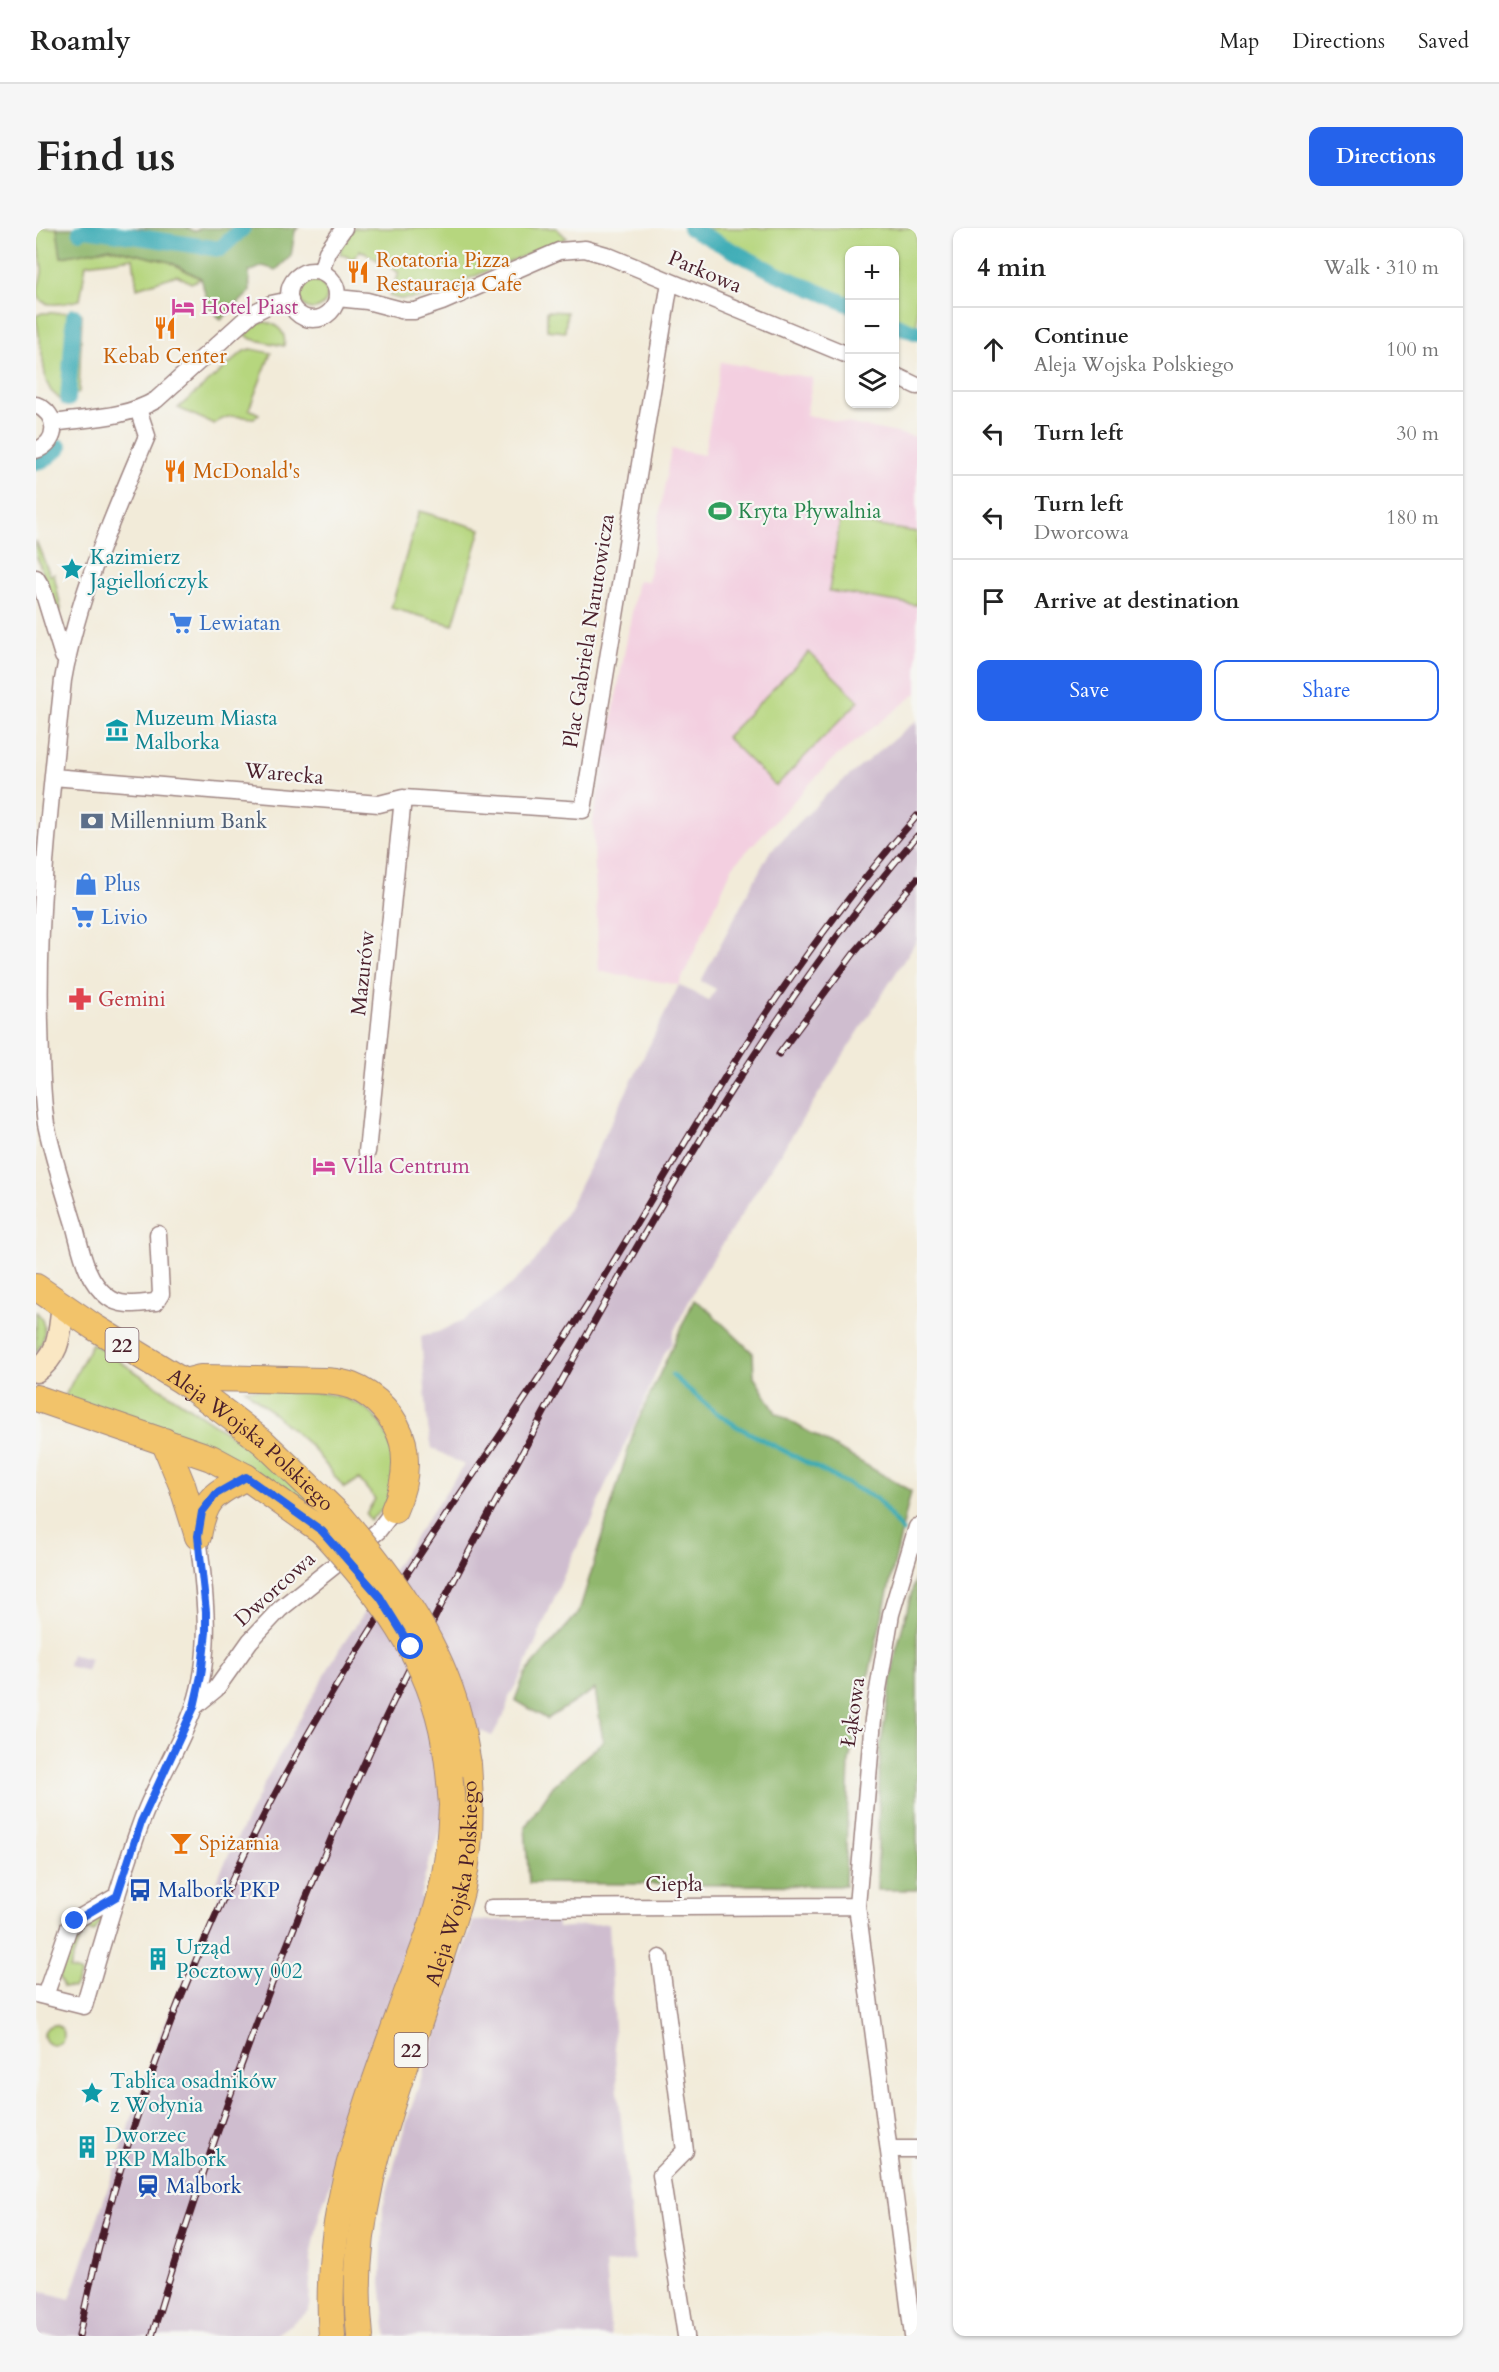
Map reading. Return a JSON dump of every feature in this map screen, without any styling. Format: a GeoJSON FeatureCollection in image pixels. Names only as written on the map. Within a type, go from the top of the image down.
{"type":"FeatureCollection","features":[{"type":"Feature","properties":{"kind":"main road","name":"22"},"geometry":{"type":"LineString","coordinates":[[36,1287],[63,1305]]}},
{"type":"Feature","properties":{"kind":"main road"},"geometry":{"type":"LineString","coordinates":[[36,1371],[49,1361],[56,1349],[63,1305]]}},
{"type":"Feature","properties":{"kind":"main road","name":"Aleja Wojska Polskiego"},"geometry":{"type":"LineString","coordinates":[[63,1305],[184,1382],[263,1442],[332,1524],[380,1597],[411,1647],[425,1676],[441,1726],[452,1804],[446,1869],[420,1956],[364,2114],[344,2183],[331,2264],[332,2336]]}},
{"type":"Feature","properties":{"kind":"main road"},"geometry":{"type":"LineString","coordinates":[[184,1382],[200,1378],[313,1381],[340,1383],[361,1390],[384,1408],[401,1436],[406,1457],[405,1476],[402,1494],[394,1510]]}},
{"type":"Feature","properties":{"kind":"main road","name":"Aleja Wojska Polskiego"},"geometry":{"type":"LineString","coordinates":[[36,1398],[211,1458],[332,1524],[391,1579],[436,1655],[455,1703],[468,1764],[469,1830],[462,1886],[382,2139],[364,2207],[358,2271],[360,2336]]}},
{"type":"Feature","properties":{"kind":"main road"},"geometry":{"type":"LineString","coordinates":[[164,1441],[182,1485],[198,1536]]}},
{"type":"Feature","properties":{"kind":"main road"},"geometry":{"type":"LineString","coordinates":[[198,1536],[202,1512],[216,1494],[246,1477]]}},
{"type":"Feature","properties":{"kind":"street"},"geometry":{"type":"LineString","coordinates":[[321,272],[327,252],[344,228]]}},
{"type":"Feature","properties":{"kind":"street","name":"Parkowa"},"geometry":{"type":"LineString","coordinates":[[337,298],[367,301],[405,311],[415,311],[442,303],[543,256],[570,249],[585,249],[606,255],[845,354]]}},
{"type":"Feature","properties":{"kind":"street"},"geometry":{"type":"LineString","coordinates":[[307,272],[321,272],[332,280],[337,298],[332,310],[315,318],[308,318],[297,312],[291,300],[291,286],[300,275],[307,272]]}},
{"type":"Feature","properties":{"kind":"street","name":"Plac Gabriela Narutowicza"},"geometry":{"type":"LineString","coordinates":[[403,798],[583,810],[670,282]]}},
{"type":"Feature","properties":{"kind":"street"},"geometry":{"type":"LineString","coordinates":[[54,423],[138,409],[156,400],[251,314],[272,304],[291,300]]}},
{"type":"Feature","properties":{"kind":"street"},"geometry":{"type":"LineString","coordinates":[[899,377],[917,386]]}},
{"type":"Feature","properties":{"kind":"street"},"geometry":{"type":"LineString","coordinates":[[36,405],[48,412],[54,423],[51,439],[46,445],[36,450]]}},
{"type":"Feature","properties":{"kind":"street"},"geometry":{"type":"LineString","coordinates":[[138,409],[147,436],[97,556],[67,661],[53,777],[40,923],[41,1124],[88,1272],[95,1285],[108,1297],[128,1304],[156,1302],[161,1294],[158,1234]]}},
{"type":"Feature","properties":{"kind":"street"},"geometry":{"type":"LineString","coordinates":[[36,578],[42,588],[63,656],[67,661]]}},
{"type":"Feature","properties":{"kind":"street","name":"Warecka"},"geometry":{"type":"LineString","coordinates":[[53,777],[379,804],[403,798]]}},
{"type":"Feature","properties":{"kind":"street","name":"Mazurów"},"geometry":{"type":"LineString","coordinates":[[368,1152],[403,798]]}},
{"type":"Feature","properties":{"kind":"street","name":"Dworcowa"},"geometry":{"type":"LineString","coordinates":[[194,1707],[216,1689],[250,1641],[279,1609],[378,1531],[394,1510]]}},
{"type":"Feature","properties":{"kind":"street","name":"Łąkowa"},"geometry":{"type":"LineString","coordinates":[[913,2336],[857,1906],[873,1719],[891,1614],[917,1527]]}},
{"type":"Feature","properties":{"kind":"street","name":"Dworcowa"},"geometry":{"type":"LineString","coordinates":[[117,1896],[81,1917],[69,1927],[40,1995],[84,2006],[141,1822],[194,1707],[201,1676],[206,1632],[198,1536]]}},
{"type":"Feature","properties":{"kind":"street","name":"Ciepła"},"geometry":{"type":"LineString","coordinates":[[490,1908],[857,1906]]}},
{"type":"Feature","properties":{"kind":"street"},"geometry":{"type":"LineString","coordinates":[[660,1958],[685,2151],[661,2175],[686,2336]]}},
{"type":"Feature","properties":{"kind":"street"},"geometry":{"type":"LineString","coordinates":[[890,2149],[917,2149]]}},
{"type":"Feature","properties":{"kind":"shaded area"},"geometry":{"type":"Polygon","coordinates":[[[721,362],[813,378],[806,415],[917,437],[917,693],[832,760],[733,866],[679,985],[599,971],[593,820],[638,580],[648,581],[671,449],[704,455],[721,362]]]}},
{"type":"Feature","properties":{"kind":"shaded area"},"geometry":{"type":"Polygon","coordinates":[[[917,720],[917,940],[699,1281],[673,1333],[671,1344],[663,1355],[639,1414],[604,1488],[592,1521],[573,1554],[522,1674],[509,1697],[506,1711],[492,1736],[481,1731],[428,1864],[420,1897],[425,1899],[319,2216],[311,2258],[309,2311],[274,2336],[36,2336],[36,2290],[70,2299],[161,2033],[224,1885],[216,1881],[268,1776],[337,1653],[464,1465],[432,1448],[428,1427],[421,1336],[438,1332],[469,1317],[512,1284],[535,1261],[569,1208],[679,985],[709,1001],[716,989],[701,981],[769,853],[827,794],[917,720]]]}},
{"type":"Feature","properties":{"kind":"shaded area"},"geometry":{"type":"Polygon","coordinates":[[[71,1654],[90,1659],[87,1671],[68,1666],[71,1654]]]}},
{"type":"Feature","properties":{"kind":"shaded area"},"geometry":{"type":"Polygon","coordinates":[[[557,1919],[558,1928],[609,1923],[616,2070],[635,2260],[605,2264],[611,2336],[387,2336],[381,2283],[383,2207],[403,2133],[473,1921],[557,1919]]]}},
{"type":"Feature","properties":{"kind":"green space"},"geometry":{"type":"Polygon","coordinates":[[[36,228],[57,228],[61,257],[109,248],[170,262],[201,279],[191,283],[177,275],[137,288],[133,258],[86,264],[80,300],[60,304],[47,303],[39,296],[42,270],[36,228]]]}},
{"type":"Feature","properties":{"kind":"green space"},"geometry":{"type":"Polygon","coordinates":[[[57,228],[187,228],[194,231],[202,228],[298,228],[295,231],[291,256],[276,270],[263,266],[249,272],[250,292],[221,320],[208,305],[201,278],[170,262],[110,248],[61,257],[57,228]]]}},
{"type":"Feature","properties":{"kind":"green space"},"geometry":{"type":"Polygon","coordinates":[[[354,228],[556,228],[567,238],[422,298],[400,299],[389,296],[398,272],[360,250],[353,259],[340,254],[342,242],[354,228]]]}},
{"type":"Feature","properties":{"kind":"green space"},"geometry":{"type":"Polygon","coordinates":[[[702,228],[917,228],[917,329],[899,321],[899,246],[845,246],[845,297],[778,268],[702,228]]]}},
{"type":"Feature","properties":{"kind":"green space"},"geometry":{"type":"Polygon","coordinates":[[[313,281],[323,285],[327,295],[323,305],[313,309],[303,305],[299,295],[303,285],[313,281]]]}},
{"type":"Feature","properties":{"kind":"green space"},"geometry":{"type":"Polygon","coordinates":[[[547,311],[567,312],[565,332],[547,330],[547,311]]]}},
{"type":"Feature","properties":{"kind":"green space"},"geometry":{"type":"Polygon","coordinates":[[[79,312],[82,314],[79,392],[62,401],[51,391],[46,381],[36,316],[42,313],[79,312]]]}},
{"type":"Feature","properties":{"kind":"green space"},"geometry":{"type":"Polygon","coordinates":[[[265,322],[280,329],[285,341],[284,346],[251,339],[244,333],[256,324],[265,322]]]}},
{"type":"Feature","properties":{"kind":"green space"},"geometry":{"type":"Polygon","coordinates":[[[251,349],[271,353],[249,409],[259,414],[254,418],[230,417],[214,424],[178,408],[244,351],[251,349]]]}},
{"type":"Feature","properties":{"kind":"green space"},"geometry":{"type":"Polygon","coordinates":[[[419,511],[481,529],[453,625],[391,608],[419,511]]]}},
{"type":"Feature","properties":{"kind":"green space"},"geometry":{"type":"Polygon","coordinates":[[[840,520],[917,532],[917,605],[829,591],[840,520]]]}},
{"type":"Feature","properties":{"kind":"green space"},"geometry":{"type":"Polygon","coordinates":[[[36,541],[50,575],[54,574],[61,609],[59,613],[57,613],[36,554],[36,541]]]}},
{"type":"Feature","properties":{"kind":"green space"},"geometry":{"type":"Polygon","coordinates":[[[809,652],[859,701],[776,786],[726,737],[809,652]]]}},
{"type":"Feature","properties":{"kind":"green space"},"geometry":{"type":"Polygon","coordinates":[[[694,1300],[706,1308],[753,1353],[754,1377],[776,1413],[911,1491],[849,1761],[845,1886],[529,1883],[525,1827],[553,1786],[603,1741],[595,1689],[547,1719],[515,1700],[525,1674],[579,1612],[635,1427],[694,1300]]]}},
{"type":"Feature","properties":{"kind":"green space"},"geometry":{"type":"Polygon","coordinates":[[[36,1311],[44,1327],[44,1337],[36,1353],[36,1311]]]}},
{"type":"Feature","properties":{"kind":"green space"},"geometry":{"type":"Polygon","coordinates":[[[92,1343],[261,1455],[327,1514],[322,1519],[64,1398],[92,1343]]]}},
{"type":"Feature","properties":{"kind":"green space"},"geometry":{"type":"Polygon","coordinates":[[[245,1389],[292,1390],[338,1396],[358,1404],[374,1416],[386,1434],[394,1464],[392,1488],[383,1508],[370,1520],[366,1514],[375,1499],[359,1479],[344,1488],[311,1446],[245,1389]]]}},
{"type":"Feature","properties":{"kind":"green space"},"geometry":{"type":"Polygon","coordinates":[[[917,1572],[917,1890],[877,1890],[880,1750],[896,1652],[917,1572]]]}},
{"type":"Feature","properties":{"kind":"green space"},"geometry":{"type":"Polygon","coordinates":[[[107,1911],[94,1932],[83,1929],[69,1969],[81,1973],[73,1988],[63,1987],[59,1978],[77,1927],[107,1911]]]}},
{"type":"Feature","properties":{"kind":"green space"},"geometry":{"type":"Polygon","coordinates":[[[50,2025],[58,2025],[64,2031],[64,2039],[58,2045],[50,2045],[44,2039],[44,2031],[50,2025]]]}},
{"type":"Feature","properties":{"kind":"waterway"},"geometry":{"type":"LineString","coordinates":[[80,232],[85,229],[220,249],[243,228]]}},
{"type":"Feature","properties":{"kind":"waterway"},"geometry":{"type":"LineString","coordinates":[[690,228],[775,273],[845,303]]}},
{"type":"Feature","properties":{"kind":"waterway"},"geometry":{"type":"LineString","coordinates":[[68,399],[74,316]]}},
{"type":"Feature","properties":{"kind":"waterway"},"geometry":{"type":"LineString","coordinates":[[899,326],[917,333]]}},
{"type":"Feature","properties":{"kind":"waterway"},"geometry":{"type":"LineString","coordinates":[[36,462],[45,460],[60,447]]}},
{"type":"Feature","properties":{"kind":"waterway"},"geometry":{"type":"LineString","coordinates":[[672,1375],[715,1412],[738,1427],[877,1499],[903,1532]]}},
{"type":"Feature","properties":{"kind":"railway"},"geometry":{"type":"LineString","coordinates":[[79,2336],[98,2252],[121,2168],[148,2085],[178,2004],[212,1923],[289,1768],[362,1644],[583,1311],[767,1012],[850,898],[917,816]]}},
{"type":"Feature","properties":{"kind":"railway"},"geometry":{"type":"LineString","coordinates":[[152,2336],[222,2118],[276,1974],[365,1762],[437,1613],[568,1369],[687,1161],[729,1093],[819,961],[917,836]]}},
{"type":"Feature","properties":{"kind":"railway"},"geometry":{"type":"LineString","coordinates":[[779,1054],[855,952],[917,879]]}},
{"type":"Feature","properties":{"kind":"place","name":"Rotatoria Pizza Restauracja Cafe"},"geometry":{"type":"Point","coordinates":[358,272]}},
{"type":"Feature","properties":{"kind":"place","name":"Hotel Piast"},"geometry":{"type":"Point","coordinates":[183,307]}},
{"type":"Feature","properties":{"kind":"place","name":"Kebab Center"},"geometry":{"type":"Point","coordinates":[165,328]}},
{"type":"Feature","properties":{"kind":"place","name":"McDonald's"},"geometry":{"type":"Point","coordinates":[175,471]}},
{"type":"Feature","properties":{"kind":"place","name":"Kryta Pływalnia"},"geometry":{"type":"Point","coordinates":[720,511]}},
{"type":"Feature","properties":{"kind":"place","name":"Kazimierz Jagiellończyk"},"geometry":{"type":"Point","coordinates":[72,569]}},
{"type":"Feature","properties":{"kind":"place","name":"Lewiatan"},"geometry":{"type":"Point","coordinates":[181,623]}},
{"type":"Feature","properties":{"kind":"place","name":"Muzeum Miasta Malborka"},"geometry":{"type":"Point","coordinates":[117,730]}},
{"type":"Feature","properties":{"kind":"place","name":"Millennium Bank"},"geometry":{"type":"Point","coordinates":[92,821]}},
{"type":"Feature","properties":{"kind":"place","name":"Plus"},"geometry":{"type":"Point","coordinates":[86,884]}},
{"type":"Feature","properties":{"kind":"place","name":"Livio"},"geometry":{"type":"Point","coordinates":[83,917]}},
{"type":"Feature","properties":{"kind":"place","name":"Gemini"},"geometry":{"type":"Point","coordinates":[80,999]}},
{"type":"Feature","properties":{"kind":"place","name":"Villa Centrum"},"geometry":{"type":"Point","coordinates":[324,1166]}},
{"type":"Feature","properties":{"kind":"place","name":"Spiżarnia"},"geometry":{"type":"Point","coordinates":[181,1843]}},
{"type":"Feature","properties":{"kind":"place","name":"Malbork PKP"},"geometry":{"type":"Point","coordinates":[140,1890]}},
{"type":"Feature","properties":{"kind":"place","name":"Urząd Pocztowy 002"},"geometry":{"type":"Point","coordinates":[158,1959]}},
{"type":"Feature","properties":{"kind":"place","name":"Tablica osadników z Wołynia"},"geometry":{"type":"Point","coordinates":[92,2093]}},
{"type":"Feature","properties":{"kind":"place","name":"Dworzec PKP Malbork"},"geometry":{"type":"Point","coordinates":[87,2147]}},
{"type":"Feature","properties":{"kind":"place","name":"Malbork"},"geometry":{"type":"Point","coordinates":[148,2186]}},
{"type":"Feature","properties":{"kind":"route"},"geometry":{"type":"LineString","coordinates":[[75,1921],[117,1896],[141,1822],[194,1707],[205,1652],[206,1632],[198,1536],[202,1512],[216,1494],[246,1477],[322,1531],[380,1597],[411,1647]]}}]}
